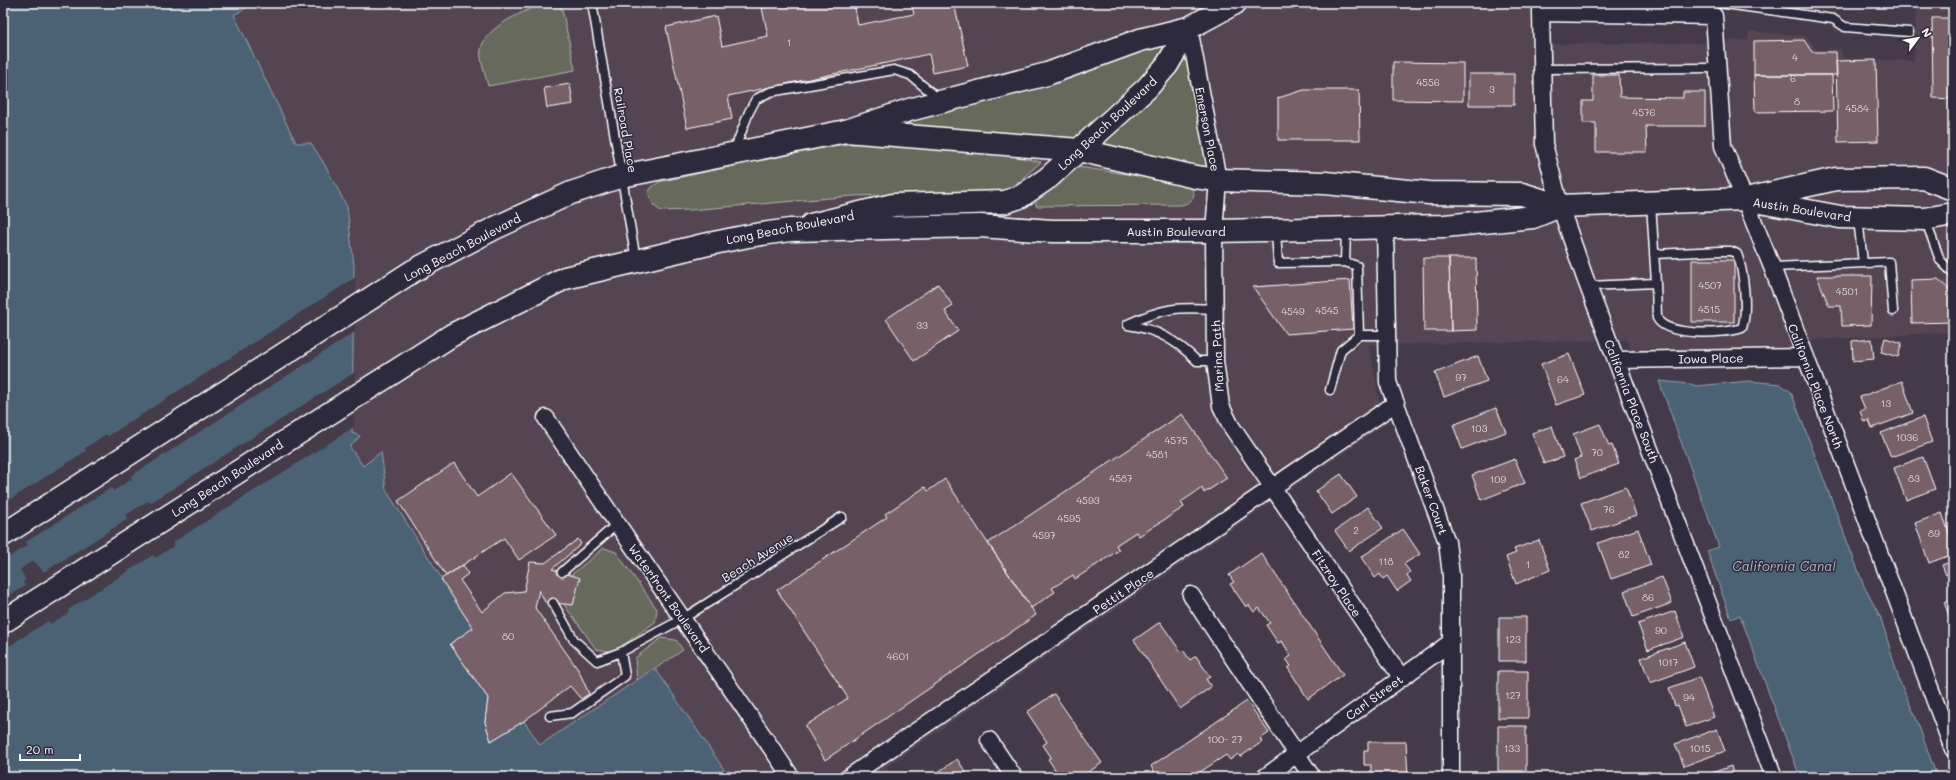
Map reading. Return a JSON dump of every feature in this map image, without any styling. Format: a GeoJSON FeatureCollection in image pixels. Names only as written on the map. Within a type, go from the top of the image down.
{"type":"FeatureCollection","features":[{"type":"Feature","properties":{"kind":"main road"},"geometry":{"type":"LineString","coordinates":[[1189,28],[1235,3]]}},
{"type":"Feature","properties":{"kind":"main road","name":"Long Beach Boulevard"},"geometry":{"type":"LineString","coordinates":[[3,535],[413,271],[494,228],[571,193],[622,176],[846,132],[909,110],[1047,74],[1140,40],[1189,28]]}},
{"type":"Feature","properties":{"kind":"main road","name":"Long Beach Boulevard"},"geometry":{"type":"LineString","coordinates":[[3,622],[452,335],[565,278],[741,237],[790,230],[893,205],[1005,202],[1020,197],[1033,189],[1080,150],[1160,74],[1189,28]]}},
{"type":"Feature","properties":{"kind":"main road","name":"Austin Boulevard"},"geometry":{"type":"LineString","coordinates":[[846,132],[1080,150],[1195,177],[1218,180],[1324,183],[1429,192],[1522,194],[1560,206],[1746,199],[1836,179],[1924,178],[1953,190]]}},
{"type":"Feature","properties":{"kind":"main road","name":"Austin Boulevard"},"geometry":{"type":"LineString","coordinates":[[1746,199],[1840,217],[1925,219],[1953,214]]}},
{"type":"Feature","properties":{"kind":"main road","name":"Austin Boulevard"},"geometry":{"type":"LineString","coordinates":[[790,230],[980,226],[1052,231],[1214,232],[1445,226],[1533,217],[1560,206]]}},
{"type":"Feature","properties":{"kind":"street"},"geometry":{"type":"LineString","coordinates":[[1541,8],[1716,7]]}},
{"type":"Feature","properties":{"kind":"street","name":"California Place North"},"geometry":{"type":"LineString","coordinates":[[1716,7],[1723,146],[1746,199],[1772,267],[1953,749]]}},
{"type":"Feature","properties":{"kind":"street","name":"California Place South"},"geometry":{"type":"LineString","coordinates":[[1541,8],[1544,144],[1560,206],[1588,286],[1774,777]]}},
{"type":"Feature","properties":{"kind":"street","name":"Emerson Place"},"geometry":{"type":"LineString","coordinates":[[1189,28],[1218,180],[1214,232]]}},
{"type":"Feature","properties":{"kind":"street","name":"Baker Court"},"geometry":{"type":"LineString","coordinates":[[1385,227],[1388,382],[1447,542],[1451,576],[1451,777]]}},
{"type":"Feature","properties":{"kind":"street","name":"Marina Path"},"geometry":{"type":"LineString","coordinates":[[1214,232],[1215,361],[1219,393],[1224,415],[1273,489]]}},
{"type":"Feature","properties":{"kind":"street","name":"Iowa Place"},"geometry":{"type":"LineString","coordinates":[[1617,360],[1806,357]]}},
{"type":"Feature","properties":{"kind":"street","name":"Pettit Place"},"geometry":{"type":"LineString","coordinates":[[849,777],[1273,489],[1396,403]]}},
{"type":"Feature","properties":{"kind":"street","name":"Waterfront Boulevard"},"geometry":{"type":"LineString","coordinates":[[546,418],[616,524],[684,618],[791,777]]}},
{"type":"Feature","properties":{"kind":"street","name":"Fitzroy Place"},"geometry":{"type":"LineString","coordinates":[[1273,489],[1401,677]]}},
{"type":"Feature","properties":{"kind":"street"},"geometry":{"type":"LineString","coordinates":[[1191,595],[1298,753],[1312,777]]}},
{"type":"Feature","properties":{"kind":"street","name":"Carl Street"},"geometry":{"type":"LineString","coordinates":[[1265,777],[1451,642]]}},
{"type":"Feature","properties":{"kind":"street"},"geometry":{"type":"LineString","coordinates":[[989,740],[1014,777]]}},
{"type":"Feature","properties":{"kind":"lane","name":"Railroad Place"},"geometry":{"type":"LineString","coordinates":[[592,3],[636,261]]}},
{"type":"Feature","properties":{"kind":"lane"},"geometry":{"type":"LineString","coordinates":[[1716,7],[1833,19],[1845,27],[1909,32]]}},
{"type":"Feature","properties":{"kind":"lane"},"geometry":{"type":"LineString","coordinates":[[1542,69],[1718,68]]}},
{"type":"Feature","properties":{"kind":"lane"},"geometry":{"type":"LineString","coordinates":[[733,153],[748,112],[756,99],[770,92],[894,70],[910,75],[942,102]]}},
{"type":"Feature","properties":{"kind":"lane"},"geometry":{"type":"LineString","coordinates":[[1651,203],[1654,254],[1656,283],[1658,318],[1660,323],[1664,326],[1689,333],[1735,330],[1742,328],[1745,320],[1743,277],[1737,254],[1731,251],[1720,251],[1654,254]]}},
{"type":"Feature","properties":{"kind":"lane"},"geometry":{"type":"LineString","coordinates":[[1858,218],[1863,263]]}},
{"type":"Feature","properties":{"kind":"lane"},"geometry":{"type":"LineString","coordinates":[[1925,219],[1940,260],[1953,272]]}},
{"type":"Feature","properties":{"kind":"lane"},"geometry":{"type":"LineString","coordinates":[[1345,262],[1346,228]]}},
{"type":"Feature","properties":{"kind":"lane"},"geometry":{"type":"LineString","coordinates":[[1276,230],[1278,263],[1345,262],[1357,266],[1359,335]]}},
{"type":"Feature","properties":{"kind":"lane"},"geometry":{"type":"LineString","coordinates":[[1772,267],[1889,262],[1893,311]]}},
{"type":"Feature","properties":{"kind":"lane"},"geometry":{"type":"LineString","coordinates":[[1588,286],[1656,283]]}},
{"type":"Feature","properties":{"kind":"lane"},"geometry":{"type":"LineString","coordinates":[[1214,309],[1174,308],[1154,313],[1128,325],[1142,326],[1166,336],[1183,347],[1197,361],[1215,361]]}},
{"type":"Feature","properties":{"kind":"lane"},"geometry":{"type":"LineString","coordinates":[[1330,390],[1341,350],[1359,335],[1387,335]]}},
{"type":"Feature","properties":{"kind":"lane","name":"Beach Avenue"},"geometry":{"type":"LineString","coordinates":[[553,603],[574,640],[597,661],[621,652],[684,618],[842,517]]}},
{"type":"Feature","properties":{"kind":"lane"},"geometry":{"type":"LineString","coordinates":[[562,572],[616,524]]}},
{"type":"Feature","properties":{"kind":"lane"},"geometry":{"type":"LineString","coordinates":[[550,716],[572,713],[625,676],[621,652]]}},
{"type":"Feature","properties":{"kind":"shaded area"},"geometry":{"type":"Polygon","coordinates":[[[255,3],[1538,3],[1540,44],[1696,43],[1748,40],[1749,31],[1807,36],[1817,50],[1841,49],[1843,58],[1914,61],[1916,7],[1953,5],[1953,332],[1796,341],[1795,353],[1633,354],[1627,340],[1369,345],[1384,425],[886,767],[893,777],[729,777],[655,668],[540,745],[491,741],[485,722],[488,698],[450,644],[473,628],[386,490],[381,452],[363,466],[350,447],[352,433],[354,266],[234,15],[255,3]]]}},
{"type":"Feature","properties":{"kind":"green space"},"geometry":{"type":"Polygon","coordinates":[[[546,3],[558,3],[562,9],[575,70],[488,86],[481,58],[481,50],[484,41],[498,26],[528,10],[546,3]]]}},
{"type":"Feature","properties":{"kind":"green space"},"geometry":{"type":"Polygon","coordinates":[[[1178,36],[1163,61],[1076,139],[874,126],[1178,36]]]}},
{"type":"Feature","properties":{"kind":"green space"},"geometry":{"type":"Polygon","coordinates":[[[1186,43],[1210,175],[1089,147],[1186,43]]]}},
{"type":"Feature","properties":{"kind":"green space"},"geometry":{"type":"Polygon","coordinates":[[[889,141],[964,146],[1041,162],[1012,187],[997,192],[853,196],[690,210],[661,211],[654,206],[648,193],[652,187],[659,182],[827,146],[889,141]]]}},
{"type":"Feature","properties":{"kind":"green space"},"geometry":{"type":"Polygon","coordinates":[[[1071,166],[1182,182],[1191,187],[1194,194],[1191,201],[1181,205],[1036,206],[1036,194],[1071,166]]]}},
{"type":"Feature","properties":{"kind":"green space"},"geometry":{"type":"Polygon","coordinates":[[[604,548],[616,552],[657,609],[655,622],[614,652],[596,649],[563,603],[571,575],[604,548]]]}},
{"type":"Feature","properties":{"kind":"green space"},"geometry":{"type":"Polygon","coordinates":[[[661,638],[676,640],[683,650],[637,681],[635,658],[661,638]]]}},
{"type":"Feature","properties":{"kind":"water"},"geometry":{"type":"Polygon","coordinates":[[[3,3],[255,3],[234,15],[296,143],[311,143],[326,167],[347,207],[354,266],[352,433],[360,436],[350,447],[363,466],[381,452],[386,490],[473,628],[450,644],[488,698],[485,722],[491,741],[524,721],[540,745],[655,668],[729,777],[3,777],[3,3]]]}},
{"type":"Feature","properties":{"kind":"water","name":"California Canal"},"geometry":{"type":"Polygon","coordinates":[[[1659,381],[1697,386],[1749,381],[1780,384],[1791,392],[1864,586],[1881,618],[1899,680],[1916,718],[1937,777],[1800,777],[1740,615],[1731,619],[1707,551],[1719,547],[1659,381]]]}},
{"type":"Feature","properties":{"kind":"pier"},"geometry":{"type":"Polygon","coordinates":[[[356,277],[355,332],[131,476],[132,479],[113,491],[111,488],[26,542],[28,545],[8,558],[7,555],[3,557],[3,504],[86,451],[85,448],[106,434],[108,436],[356,277]]]}},
{"type":"Feature","properties":{"kind":"pier"},"geometry":{"type":"Polygon","coordinates":[[[355,372],[354,427],[172,543],[174,546],[155,558],[153,555],[68,610],[69,613],[50,624],[48,621],[3,650],[3,599],[25,586],[23,582],[26,580],[20,570],[26,565],[34,561],[44,572],[128,519],[126,515],[148,501],[150,503],[355,372]]]}},
{"type":"Feature","properties":{"kind":"building"},"geometry":{"type":"Polygon","coordinates":[[[785,3],[854,3],[858,25],[914,14],[911,3],[954,3],[968,66],[933,73],[929,54],[728,96],[732,119],[687,128],[666,27],[716,16],[722,46],[768,36],[762,8],[785,3]]]}},
{"type":"Feature","properties":{"kind":"building"},"geometry":{"type":"Polygon","coordinates":[[[1932,18],[1953,18],[1953,99],[1933,98],[1932,18]]]}},
{"type":"Feature","properties":{"kind":"building"},"geometry":{"type":"Polygon","coordinates":[[[1804,40],[1812,52],[1836,52],[1837,75],[1754,75],[1754,41],[1804,40]]]}},
{"type":"Feature","properties":{"kind":"building"},"geometry":{"type":"Polygon","coordinates":[[[1876,60],[1878,141],[1838,142],[1836,61],[1876,60]]]}},
{"type":"Feature","properties":{"kind":"building"},"geometry":{"type":"Polygon","coordinates":[[[1393,62],[1463,63],[1463,101],[1393,100],[1393,62]]]}},
{"type":"Feature","properties":{"kind":"building"},"geometry":{"type":"Polygon","coordinates":[[[1469,74],[1514,74],[1514,105],[1469,105],[1469,74]]]}},
{"type":"Feature","properties":{"kind":"building"},"geometry":{"type":"Polygon","coordinates":[[[1593,75],[1619,75],[1620,97],[1683,98],[1683,92],[1705,92],[1705,126],[1646,126],[1647,152],[1596,152],[1596,123],[1583,123],[1583,101],[1593,101],[1593,75]]]}},
{"type":"Feature","properties":{"kind":"building"},"geometry":{"type":"Polygon","coordinates":[[[1754,75],[1832,75],[1833,111],[1755,112],[1754,75]]]}},
{"type":"Feature","properties":{"kind":"building"},"geometry":{"type":"Polygon","coordinates":[[[570,84],[573,104],[547,108],[544,88],[570,84]]]}},
{"type":"Feature","properties":{"kind":"building"},"geometry":{"type":"Polygon","coordinates":[[[1304,90],[1359,90],[1360,140],[1278,140],[1278,98],[1304,90]]]}},
{"type":"Feature","properties":{"kind":"building"},"geometry":{"type":"Polygon","coordinates":[[[1423,258],[1449,258],[1451,331],[1424,331],[1423,258]]]}},
{"type":"Feature","properties":{"kind":"building"},"geometry":{"type":"Polygon","coordinates":[[[1449,258],[1476,258],[1477,330],[1451,331],[1449,258]]]}},
{"type":"Feature","properties":{"kind":"building"},"geometry":{"type":"Polygon","coordinates":[[[1692,260],[1734,260],[1734,322],[1692,322],[1692,260]]]}},
{"type":"Feature","properties":{"kind":"building"},"geometry":{"type":"Polygon","coordinates":[[[1817,276],[1872,276],[1871,325],[1842,326],[1841,306],[1829,306],[1817,276]]]}},
{"type":"Feature","properties":{"kind":"building"},"geometry":{"type":"Polygon","coordinates":[[[1938,279],[1953,293],[1953,322],[1912,323],[1911,280],[1938,279]]]}},
{"type":"Feature","properties":{"kind":"building"},"geometry":{"type":"Polygon","coordinates":[[[1350,280],[1353,329],[1286,334],[1253,287],[1350,280]]]}},
{"type":"Feature","properties":{"kind":"building"},"geometry":{"type":"Polygon","coordinates":[[[938,284],[953,306],[945,311],[958,331],[914,361],[886,319],[938,284]]]}},
{"type":"Feature","properties":{"kind":"building"},"geometry":{"type":"Polygon","coordinates":[[[1885,338],[1902,343],[1898,357],[1881,352],[1885,338]]]}},
{"type":"Feature","properties":{"kind":"building"},"geometry":{"type":"Polygon","coordinates":[[[1872,339],[1874,359],[1853,361],[1852,341],[1872,339]]]}},
{"type":"Feature","properties":{"kind":"building"},"geometry":{"type":"Polygon","coordinates":[[[1569,354],[1585,395],[1556,405],[1541,364],[1569,354]]]}},
{"type":"Feature","properties":{"kind":"building"},"geometry":{"type":"Polygon","coordinates":[[[1478,356],[1487,381],[1444,397],[1435,373],[1478,356]]]}},
{"type":"Feature","properties":{"kind":"building"},"geometry":{"type":"Polygon","coordinates":[[[1902,381],[1913,413],[1872,428],[1869,420],[1864,422],[1860,411],[1865,409],[1860,397],[1902,381]]]}},
{"type":"Feature","properties":{"kind":"building"},"geometry":{"type":"Polygon","coordinates":[[[1496,408],[1506,432],[1462,449],[1453,425],[1496,408]]]}},
{"type":"Feature","properties":{"kind":"building"},"geometry":{"type":"Polygon","coordinates":[[[1182,414],[1227,478],[1204,493],[1202,488],[1181,502],[1184,507],[1139,536],[1136,532],[1116,545],[1119,550],[1075,579],[1073,575],[1052,588],[1055,592],[1031,608],[988,543],[1182,414]]]}},
{"type":"Feature","properties":{"kind":"building"},"geometry":{"type":"Polygon","coordinates":[[[1923,417],[1932,442],[1891,457],[1881,433],[1923,417]]]}},
{"type":"Feature","properties":{"kind":"building"},"geometry":{"type":"Polygon","coordinates":[[[1600,424],[1609,446],[1612,445],[1619,464],[1581,478],[1574,460],[1581,457],[1573,434],[1600,424]]]}},
{"type":"Feature","properties":{"kind":"building"},"geometry":{"type":"Polygon","coordinates":[[[1552,426],[1563,457],[1544,464],[1532,433],[1552,426]]]}},
{"type":"Feature","properties":{"kind":"building"},"geometry":{"type":"Polygon","coordinates":[[[1923,457],[1935,489],[1906,500],[1894,468],[1923,457]]]}},
{"type":"Feature","properties":{"kind":"building"},"geometry":{"type":"Polygon","coordinates":[[[1515,459],[1525,483],[1481,500],[1472,475],[1515,459]]]}},
{"type":"Feature","properties":{"kind":"building"},"geometry":{"type":"Polygon","coordinates":[[[454,463],[477,497],[511,473],[556,535],[519,560],[504,538],[446,576],[398,501],[454,463]]]}},
{"type":"Feature","properties":{"kind":"building"},"geometry":{"type":"Polygon","coordinates":[[[1341,474],[1357,497],[1332,514],[1316,491],[1341,474]]]}},
{"type":"Feature","properties":{"kind":"building"},"geometry":{"type":"Polygon","coordinates":[[[945,479],[1036,615],[825,760],[805,726],[848,698],[777,590],[887,517],[885,514],[925,487],[928,491],[945,479]]]}},
{"type":"Feature","properties":{"kind":"building"},"geometry":{"type":"Polygon","coordinates":[[[1626,487],[1636,515],[1592,531],[1581,503],[1626,487]]]}},
{"type":"Feature","properties":{"kind":"building"},"geometry":{"type":"Polygon","coordinates":[[[1368,507],[1383,528],[1349,551],[1335,531],[1368,507]]]}},
{"type":"Feature","properties":{"kind":"building"},"geometry":{"type":"Polygon","coordinates":[[[1942,513],[1953,544],[1953,554],[1929,563],[1915,523],[1942,513]]]}},
{"type":"Feature","properties":{"kind":"building"},"geometry":{"type":"Polygon","coordinates":[[[1403,529],[1420,554],[1404,564],[1410,572],[1407,575],[1411,581],[1397,591],[1387,576],[1383,579],[1380,574],[1375,578],[1361,557],[1403,529]]]}},
{"type":"Feature","properties":{"kind":"building"},"geometry":{"type":"Polygon","coordinates":[[[1638,529],[1651,565],[1611,579],[1598,543],[1638,529]]]}},
{"type":"Feature","properties":{"kind":"building"},"geometry":{"type":"Polygon","coordinates":[[[578,539],[581,544],[552,569],[580,578],[573,605],[545,602],[539,590],[535,608],[579,671],[589,694],[581,699],[570,686],[524,721],[491,741],[485,722],[488,698],[450,644],[473,628],[441,579],[463,565],[468,574],[460,580],[482,612],[505,593],[524,591],[530,562],[545,563],[578,539]]]}},
{"type":"Feature","properties":{"kind":"building"},"geometry":{"type":"Polygon","coordinates":[[[1539,540],[1550,570],[1516,584],[1506,557],[1516,553],[1514,549],[1539,540]]]}},
{"type":"Feature","properties":{"kind":"building"},"geometry":{"type":"Polygon","coordinates":[[[1261,553],[1343,675],[1308,699],[1288,668],[1291,666],[1286,659],[1291,656],[1282,641],[1278,643],[1266,625],[1270,623],[1259,608],[1254,612],[1249,605],[1246,607],[1230,584],[1234,582],[1229,575],[1261,553]]]}},
{"type":"Feature","properties":{"kind":"building"},"geometry":{"type":"Polygon","coordinates":[[[1953,561],[1953,572],[1946,575],[1942,565],[1953,561]]]}},
{"type":"Feature","properties":{"kind":"building"},"geometry":{"type":"Polygon","coordinates":[[[1662,577],[1672,603],[1633,617],[1624,591],[1662,577]]]}},
{"type":"Feature","properties":{"kind":"building"},"geometry":{"type":"Polygon","coordinates":[[[1953,599],[1953,627],[1944,602],[1953,599]]]}},
{"type":"Feature","properties":{"kind":"building"},"geometry":{"type":"Polygon","coordinates":[[[1675,611],[1684,637],[1648,650],[1638,624],[1675,611]]]}},
{"type":"Feature","properties":{"kind":"building"},"geometry":{"type":"Polygon","coordinates":[[[1499,617],[1526,617],[1526,661],[1499,661],[1499,617]]]}},
{"type":"Feature","properties":{"kind":"building"},"geometry":{"type":"Polygon","coordinates":[[[1160,622],[1181,652],[1183,650],[1190,660],[1196,656],[1210,677],[1206,679],[1211,687],[1180,709],[1134,640],[1160,622]]]}},
{"type":"Feature","properties":{"kind":"building"},"geometry":{"type":"Polygon","coordinates":[[[1685,642],[1694,667],[1650,683],[1641,658],[1685,642]]]}},
{"type":"Feature","properties":{"kind":"building"},"geometry":{"type":"Polygon","coordinates":[[[1498,671],[1528,671],[1528,718],[1498,718],[1498,671]]]}},
{"type":"Feature","properties":{"kind":"building"},"geometry":{"type":"Polygon","coordinates":[[[1699,677],[1714,717],[1686,727],[1678,705],[1675,706],[1669,688],[1699,677]]]}},
{"type":"Feature","properties":{"kind":"building"},"geometry":{"type":"Polygon","coordinates":[[[1054,694],[1102,763],[1081,777],[1060,777],[1048,759],[1051,757],[1043,745],[1047,742],[1027,712],[1054,694]]]}},
{"type":"Feature","properties":{"kind":"building"},"geometry":{"type":"Polygon","coordinates":[[[1247,701],[1269,733],[1260,739],[1262,742],[1240,757],[1238,754],[1230,760],[1226,755],[1197,774],[1199,777],[1146,777],[1154,772],[1151,766],[1247,701]]]}},
{"type":"Feature","properties":{"kind":"building"},"geometry":{"type":"Polygon","coordinates":[[[1498,726],[1526,726],[1526,771],[1498,771],[1498,726]]]}},
{"type":"Feature","properties":{"kind":"building"},"geometry":{"type":"Polygon","coordinates":[[[1717,729],[1725,751],[1684,766],[1675,744],[1717,729]]]}},
{"type":"Feature","properties":{"kind":"building"},"geometry":{"type":"Polygon","coordinates":[[[1368,742],[1406,742],[1408,777],[1371,777],[1371,765],[1364,765],[1364,750],[1368,750],[1368,742]]]}},
{"type":"Feature","properties":{"kind":"building"},"geometry":{"type":"Polygon","coordinates":[[[957,759],[969,777],[931,777],[957,759]]]}},
{"type":"Feature","properties":{"kind":"building"},"geometry":{"type":"Polygon","coordinates":[[[1731,766],[1734,777],[1701,777],[1731,766]]]}}]}
